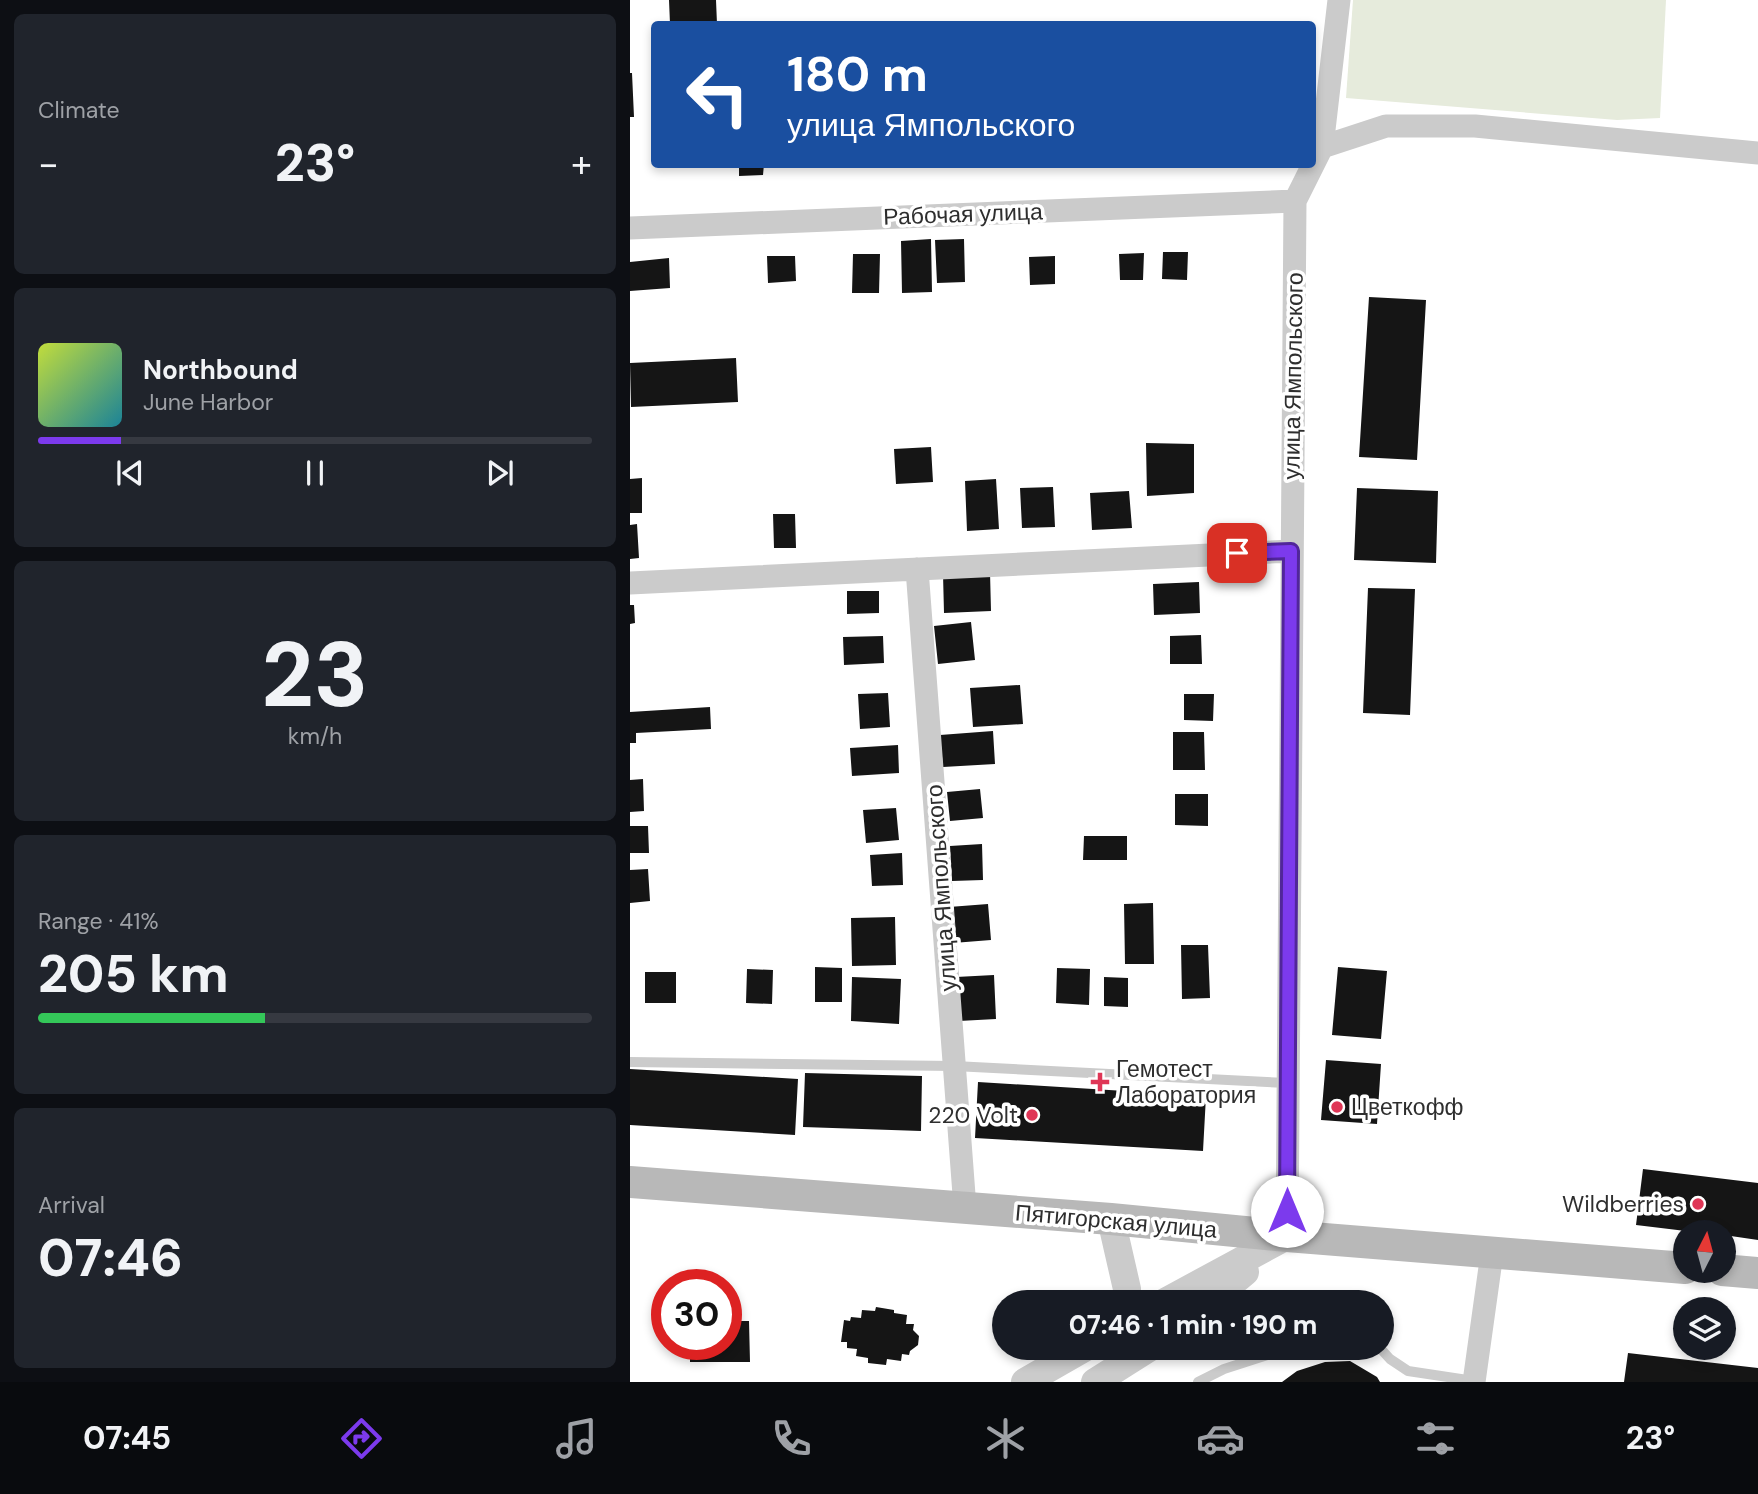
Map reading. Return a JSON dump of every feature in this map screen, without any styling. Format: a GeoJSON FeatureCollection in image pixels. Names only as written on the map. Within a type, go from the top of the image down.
{"type":"FeatureCollection","features":[{"type":"Feature","properties":{"kind":"main road","name":"Пятигорская улица"},"geometry":{"type":"LineString","coordinates":[[630,1182],[1111,1219],[1673,1267]]}},
{"type":"Feature","properties":{"kind":"main road"},"geometry":{"type":"LineString","coordinates":[[1736,1271],[1758,1273]]}},
{"type":"Feature","properties":{"kind":"street"},"geometry":{"type":"LineString","coordinates":[[1316,159],[1322,147],[1339,0]]}},
{"type":"Feature","properties":{"kind":"street"},"geometry":{"type":"LineString","coordinates":[[1322,147],[1386,126],[1475,126],[1758,153]]}},
{"type":"Feature","properties":{"kind":"street"},"geometry":{"type":"LineString","coordinates":[[1295,201],[1312,168]]}},
{"type":"Feature","properties":{"kind":"street","name":"Рабочая улица"},"geometry":{"type":"LineString","coordinates":[[630,228],[1295,201]]}},
{"type":"Feature","properties":{"kind":"street","name":"улица Ямпольского"},"geometry":{"type":"LineString","coordinates":[[1287,1236],[1295,201]]}},
{"type":"Feature","properties":{"kind":"street"},"geometry":{"type":"LineString","coordinates":[[630,583],[1291,551]]}},
{"type":"Feature","properties":{"kind":"street","name":"улица Ямпольского"},"geometry":{"type":"LineString","coordinates":[[917,569],[965,1208]]}},
{"type":"Feature","properties":{"kind":"street"},"geometry":{"type":"LineString","coordinates":[[1111,1219],[1127,1290]]}},
{"type":"Feature","properties":{"kind":"street"},"geometry":{"type":"LineString","coordinates":[[1187,1290],[1287,1236]]}},
{"type":"Feature","properties":{"kind":"street"},"geometry":{"type":"LineString","coordinates":[[1223,1290],[1287,1236]]}},
{"type":"Feature","properties":{"kind":"street"},"geometry":{"type":"LineString","coordinates":[[1474,1381],[1492,1253]]}},
{"type":"Feature","properties":{"kind":"street"},"geometry":{"type":"LineString","coordinates":[[1025,1382],[1063,1360]]}},
{"type":"Feature","properties":{"kind":"street"},"geometry":{"type":"LineString","coordinates":[[1095,1382],[1130,1360]]}},
{"type":"Feature","properties":{"kind":"lane"},"geometry":{"type":"LineString","coordinates":[[630,1062],[954,1066],[1287,1083]]}},
{"type":"Feature","properties":{"kind":"lane"},"geometry":{"type":"LineString","coordinates":[[1198,1382],[1224,1369],[1252,1360]]}},
{"type":"Feature","properties":{"kind":"lane"},"geometry":{"type":"LineString","coordinates":[[1392,1360],[1408,1371],[1474,1381]]}},
{"type":"Feature","properties":{"kind":"shaded area"},"geometry":{"type":"Polygon","coordinates":[[[1353,0],[1666,0],[1660,118],[1617,120],[1346,98],[1353,0]]]}},
{"type":"Feature","properties":{"kind":"building"},"geometry":{"type":"Polygon","coordinates":[[[669,0],[716,0],[717,21],[670,21],[669,0]]]}},
{"type":"Feature","properties":{"kind":"building"},"geometry":{"type":"Polygon","coordinates":[[[632,73],[634,117],[630,117],[632,73]]]}},
{"type":"Feature","properties":{"kind":"building"},"geometry":{"type":"Polygon","coordinates":[[[739,168],[764,168],[763,175],[739,176],[739,168]]]}},
{"type":"Feature","properties":{"kind":"building"},"geometry":{"type":"Polygon","coordinates":[[[931,239],[932,292],[902,293],[901,241],[931,239]]]}},
{"type":"Feature","properties":{"kind":"building"},"geometry":{"type":"Polygon","coordinates":[[[964,239],[965,282],[937,283],[935,240],[964,239]]]}},
{"type":"Feature","properties":{"kind":"building"},"geometry":{"type":"Polygon","coordinates":[[[1163,252],[1188,252],[1187,280],[1162,279],[1163,252]]]}},
{"type":"Feature","properties":{"kind":"building"},"geometry":{"type":"Polygon","coordinates":[[[1144,253],[1143,280],[1120,280],[1119,254],[1144,253]]]}},
{"type":"Feature","properties":{"kind":"building"},"geometry":{"type":"Polygon","coordinates":[[[853,254],[880,254],[879,293],[852,293],[853,254]]]}},
{"type":"Feature","properties":{"kind":"building"},"geometry":{"type":"Polygon","coordinates":[[[767,256],[795,256],[796,281],[768,283],[767,256]]]}},
{"type":"Feature","properties":{"kind":"building"},"geometry":{"type":"Polygon","coordinates":[[[1055,256],[1055,284],[1030,285],[1029,257],[1055,256]]]}},
{"type":"Feature","properties":{"kind":"building"},"geometry":{"type":"Polygon","coordinates":[[[669,258],[670,288],[630,291],[630,262],[669,258]]]}},
{"type":"Feature","properties":{"kind":"building"},"geometry":{"type":"Polygon","coordinates":[[[1369,297],[1426,300],[1417,460],[1359,457],[1369,297]]]}},
{"type":"Feature","properties":{"kind":"building"},"geometry":{"type":"Polygon","coordinates":[[[736,358],[738,402],[631,407],[630,363],[736,358]]]}},
{"type":"Feature","properties":{"kind":"building"},"geometry":{"type":"Polygon","coordinates":[[[1146,443],[1194,444],[1194,493],[1147,496],[1146,443]]]}},
{"type":"Feature","properties":{"kind":"building"},"geometry":{"type":"Polygon","coordinates":[[[931,447],[933,482],[896,484],[894,449],[931,447]]]}},
{"type":"Feature","properties":{"kind":"building"},"geometry":{"type":"Polygon","coordinates":[[[642,478],[642,513],[630,513],[630,479],[642,478]]]}},
{"type":"Feature","properties":{"kind":"building"},"geometry":{"type":"Polygon","coordinates":[[[996,479],[999,529],[967,531],[965,481],[996,479]]]}},
{"type":"Feature","properties":{"kind":"building"},"geometry":{"type":"Polygon","coordinates":[[[1053,487],[1055,527],[1022,528],[1020,488],[1053,487]]]}},
{"type":"Feature","properties":{"kind":"building"},"geometry":{"type":"Polygon","coordinates":[[[1357,488],[1438,491],[1436,563],[1354,560],[1357,488]]]}},
{"type":"Feature","properties":{"kind":"building"},"geometry":{"type":"Polygon","coordinates":[[[1129,491],[1132,528],[1092,530],[1090,493],[1129,491]]]}},
{"type":"Feature","properties":{"kind":"building"},"geometry":{"type":"Polygon","coordinates":[[[773,514],[795,514],[796,548],[774,548],[773,514]]]}},
{"type":"Feature","properties":{"kind":"building"},"geometry":{"type":"Polygon","coordinates":[[[637,524],[639,558],[630,559],[630,525],[637,524]]]}},
{"type":"Feature","properties":{"kind":"building"},"geometry":{"type":"Polygon","coordinates":[[[990,572],[991,611],[944,613],[943,574],[990,572]]]}},
{"type":"Feature","properties":{"kind":"building"},"geometry":{"type":"Polygon","coordinates":[[[1199,582],[1200,613],[1154,615],[1153,584],[1199,582]]]}},
{"type":"Feature","properties":{"kind":"building"},"geometry":{"type":"Polygon","coordinates":[[[1368,588],[1415,589],[1410,715],[1363,713],[1368,588]]]}},
{"type":"Feature","properties":{"kind":"building"},"geometry":{"type":"Polygon","coordinates":[[[847,591],[879,591],[879,613],[847,614],[847,591]]]}},
{"type":"Feature","properties":{"kind":"building"},"geometry":{"type":"Polygon","coordinates":[[[630,605],[634,605],[635,623],[630,624],[630,605]]]}},
{"type":"Feature","properties":{"kind":"building"},"geometry":{"type":"Polygon","coordinates":[[[971,622],[975,660],[938,664],[934,626],[971,622]]]}},
{"type":"Feature","properties":{"kind":"building"},"geometry":{"type":"Polygon","coordinates":[[[1201,635],[1202,664],[1170,664],[1170,636],[1201,635]]]}},
{"type":"Feature","properties":{"kind":"building"},"geometry":{"type":"Polygon","coordinates":[[[883,636],[884,663],[844,665],[843,637],[883,636]]]}},
{"type":"Feature","properties":{"kind":"building"},"geometry":{"type":"Polygon","coordinates":[[[1020,685],[1023,724],[973,727],[970,688],[1020,685]]]}},
{"type":"Feature","properties":{"kind":"building"},"geometry":{"type":"Polygon","coordinates":[[[888,693],[890,727],[860,729],[858,694],[888,693]]]}},
{"type":"Feature","properties":{"kind":"building"},"geometry":{"type":"Polygon","coordinates":[[[1184,694],[1214,694],[1213,721],[1184,720],[1184,694]]]}},
{"type":"Feature","properties":{"kind":"building"},"geometry":{"type":"Polygon","coordinates":[[[710,707],[711,729],[636,733],[636,743],[630,743],[630,712],[710,707]]]}},
{"type":"Feature","properties":{"kind":"building"},"geometry":{"type":"Polygon","coordinates":[[[993,731],[995,764],[943,767],[940,735],[993,731]]]}},
{"type":"Feature","properties":{"kind":"building"},"geometry":{"type":"Polygon","coordinates":[[[1173,732],[1204,732],[1205,770],[1173,770],[1173,732]]]}},
{"type":"Feature","properties":{"kind":"building"},"geometry":{"type":"Polygon","coordinates":[[[898,745],[899,773],[852,776],[850,748],[898,745]]]}},
{"type":"Feature","properties":{"kind":"building"},"geometry":{"type":"Polygon","coordinates":[[[643,779],[644,811],[630,812],[630,780],[643,779]]]}},
{"type":"Feature","properties":{"kind":"building"},"geometry":{"type":"Polygon","coordinates":[[[980,789],[983,818],[950,821],[947,792],[980,789]]]}},
{"type":"Feature","properties":{"kind":"building"},"geometry":{"type":"Polygon","coordinates":[[[1175,794],[1208,794],[1208,826],[1175,825],[1175,794]]]}},
{"type":"Feature","properties":{"kind":"building"},"geometry":{"type":"Polygon","coordinates":[[[896,808],[899,840],[866,843],[863,810],[896,808]]]}},
{"type":"Feature","properties":{"kind":"building"},"geometry":{"type":"Polygon","coordinates":[[[630,826],[648,826],[649,853],[630,853],[630,826]]]}},
{"type":"Feature","properties":{"kind":"building"},"geometry":{"type":"Polygon","coordinates":[[[1084,836],[1127,836],[1127,860],[1083,860],[1084,836]]]}},
{"type":"Feature","properties":{"kind":"building"},"geometry":{"type":"Polygon","coordinates":[[[982,844],[983,880],[952,881],[950,846],[982,844]]]}},
{"type":"Feature","properties":{"kind":"building"},"geometry":{"type":"Polygon","coordinates":[[[902,853],[903,885],[872,886],[870,855],[902,853]]]}},
{"type":"Feature","properties":{"kind":"building"},"geometry":{"type":"Polygon","coordinates":[[[648,869],[650,901],[630,903],[630,870],[648,869]]]}},
{"type":"Feature","properties":{"kind":"building"},"geometry":{"type":"Polygon","coordinates":[[[1153,903],[1154,964],[1125,964],[1124,904],[1153,903]]]}},
{"type":"Feature","properties":{"kind":"building"},"geometry":{"type":"Polygon","coordinates":[[[988,904],[991,940],[953,943],[949,907],[988,904]]]}},
{"type":"Feature","properties":{"kind":"building"},"geometry":{"type":"Polygon","coordinates":[[[895,917],[896,965],[852,966],[851,918],[895,917]]]}},
{"type":"Feature","properties":{"kind":"building"},"geometry":{"type":"Polygon","coordinates":[[[1181,945],[1208,945],[1210,998],[1182,999],[1181,945]]]}},
{"type":"Feature","properties":{"kind":"building"},"geometry":{"type":"Polygon","coordinates":[[[815,967],[842,968],[842,1002],[815,1002],[815,967]]]}},
{"type":"Feature","properties":{"kind":"building"},"geometry":{"type":"Polygon","coordinates":[[[1338,967],[1387,971],[1381,1039],[1332,1035],[1338,967]]]}},
{"type":"Feature","properties":{"kind":"building"},"geometry":{"type":"Polygon","coordinates":[[[1057,968],[1090,969],[1089,1005],[1056,1003],[1057,968]]]}},
{"type":"Feature","properties":{"kind":"building"},"geometry":{"type":"Polygon","coordinates":[[[747,969],[773,970],[772,1004],[746,1003],[747,969]]]}},
{"type":"Feature","properties":{"kind":"building"},"geometry":{"type":"Polygon","coordinates":[[[645,972],[676,972],[676,1003],[645,1003],[645,972]]]}},
{"type":"Feature","properties":{"kind":"building"},"geometry":{"type":"Polygon","coordinates":[[[994,975],[996,1019],[959,1021],[956,977],[994,975]]]}},
{"type":"Feature","properties":{"kind":"building"},"geometry":{"type":"Polygon","coordinates":[[[852,977],[901,979],[899,1024],[851,1021],[852,977]]]}},
{"type":"Feature","properties":{"kind":"building"},"geometry":{"type":"Polygon","coordinates":[[[1104,977],[1128,978],[1128,1007],[1104,1006],[1104,977]]]}},
{"type":"Feature","properties":{"kind":"building"},"geometry":{"type":"Polygon","coordinates":[[[1326,1060],[1381,1064],[1377,1124],[1321,1120],[1326,1060]]]}},
{"type":"Feature","properties":{"kind":"building"},"geometry":{"type":"Polygon","coordinates":[[[630,1069],[798,1079],[795,1135],[630,1125],[630,1069]]]}},
{"type":"Feature","properties":{"kind":"building"},"geometry":{"type":"Polygon","coordinates":[[[805,1073],[922,1076],[921,1131],[803,1127],[805,1073]]]}},
{"type":"Feature","properties":{"kind":"building"},"geometry":{"type":"Polygon","coordinates":[[[978,1082],[1206,1096],[1203,1151],[975,1138],[978,1082]]]}},
{"type":"Feature","properties":{"kind":"building","name":"Wildberries"},"geometry":{"type":"Polygon","coordinates":[[[1643,1169],[1758,1183],[1758,1240],[1736,1237],[1736,1220],[1673,1220],[1673,1229],[1636,1225],[1643,1169]]]}},
{"type":"Feature","properties":{"kind":"building"},"geometry":{"type":"Polygon","coordinates":[[[876,1307],[907,1315],[906,1324],[914,1324],[913,1330],[919,1336],[918,1345],[909,1355],[902,1354],[901,1361],[887,1359],[886,1365],[868,1363],[868,1358],[856,1356],[857,1349],[847,1348],[847,1342],[841,1342],[844,1320],[850,1321],[851,1317],[861,1318],[862,1310],[875,1311],[876,1307]]]}},
{"type":"Feature","properties":{"kind":"building"},"geometry":{"type":"Polygon","coordinates":[[[742,1321],[749,1321],[750,1362],[690,1362],[742,1360],[742,1321]]]}},
{"type":"Feature","properties":{"kind":"building"},"geometry":{"type":"Polygon","coordinates":[[[1628,1353],[1758,1368],[1758,1382],[1624,1382],[1628,1353]]]}},
{"type":"Feature","properties":{"kind":"building"},"geometry":{"type":"Polygon","coordinates":[[[1350,1361],[1377,1377],[1380,1382],[1282,1382],[1297,1371],[1325,1362],[1350,1361]]]}},
{"type":"Feature","properties":{"kind":"place","name":"Гемотест Лаборатория"},"geometry":{"type":"Point","coordinates":[1100,1082]}},
{"type":"Feature","properties":{"kind":"place","name":"Цветкофф"},"geometry":{"type":"Point","coordinates":[1337,1107]}},
{"type":"Feature","properties":{"kind":"place","name":"220 Volt"},"geometry":{"type":"Point","coordinates":[1032,1115]}},
{"type":"Feature","properties":{"kind":"place","name":"Wildberries"},"geometry":{"type":"Point","coordinates":[1698,1204]}},
{"type":"Feature","properties":{"kind":"route"},"geometry":{"type":"LineString","coordinates":[[1237,553],[1291,551],[1287,1211]]}}]}
